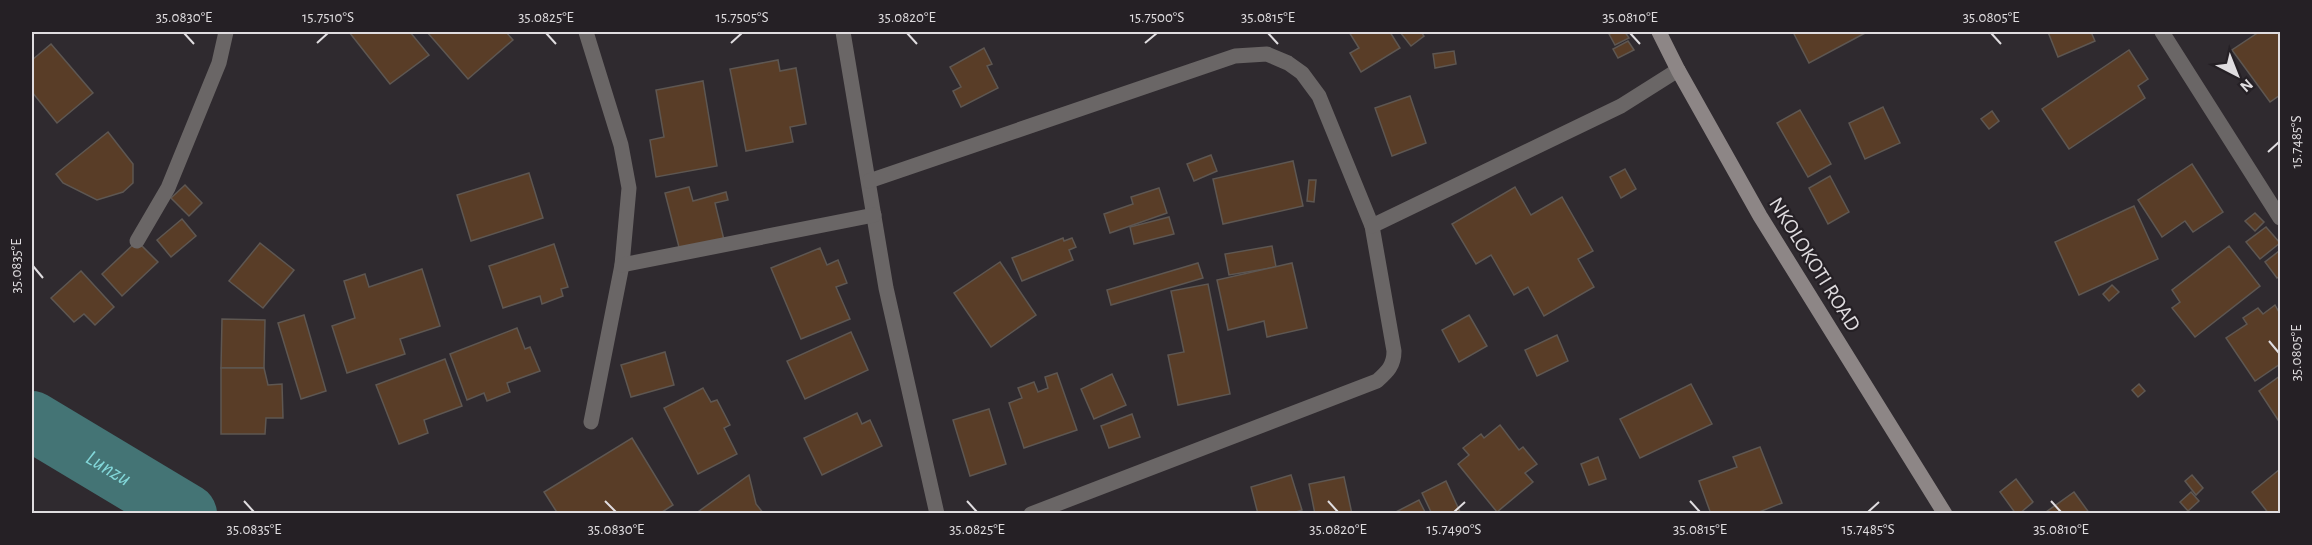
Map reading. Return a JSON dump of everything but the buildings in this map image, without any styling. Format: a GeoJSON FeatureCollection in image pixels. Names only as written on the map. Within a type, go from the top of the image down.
{"type":"FeatureCollection","features":[{"type":"Feature","properties":{"kind":"main road","name":"NKOLOKOTI ROAD"},"geometry":{"type":"LineString","coordinates":[[1659,32],[1760,216],[1945,513]]}},
{"type":"Feature","properties":{"kind":"street"},"geometry":{"type":"LineString","coordinates":[[137,241],[168,188],[219,63],[226,32]]}},
{"type":"Feature","properties":{"kind":"street"},"geometry":{"type":"LineString","coordinates":[[586,32],[621,145],[629,188],[622,265],[591,423]]}},
{"type":"Feature","properties":{"kind":"street"},"geometry":{"type":"LineString","coordinates":[[843,32],[886,288],[937,513]]}},
{"type":"Feature","properties":{"kind":"street"},"geometry":{"type":"LineString","coordinates":[[2162,32],[2280,218]]}},
{"type":"Feature","properties":{"kind":"street"},"geometry":{"type":"LineString","coordinates":[[869,181],[1235,56],[1267,54],[1288,63],[1302,73],[1319,96],[1372,226],[1394,351],[1394,360],[1388,372],[1377,381],[1031,513]]}},
{"type":"Feature","properties":{"kind":"street"},"geometry":{"type":"LineString","coordinates":[[1372,226],[1622,106],[1678,70]]}},
{"type":"Feature","properties":{"kind":"street"},"geometry":{"type":"LineString","coordinates":[[622,265],[874,215]]}},
{"type":"Feature","properties":{"kind":"waterway","name":"Lunzu"},"geometry":{"type":"LineString","coordinates":[[32,421],[187,514]]}}]}
